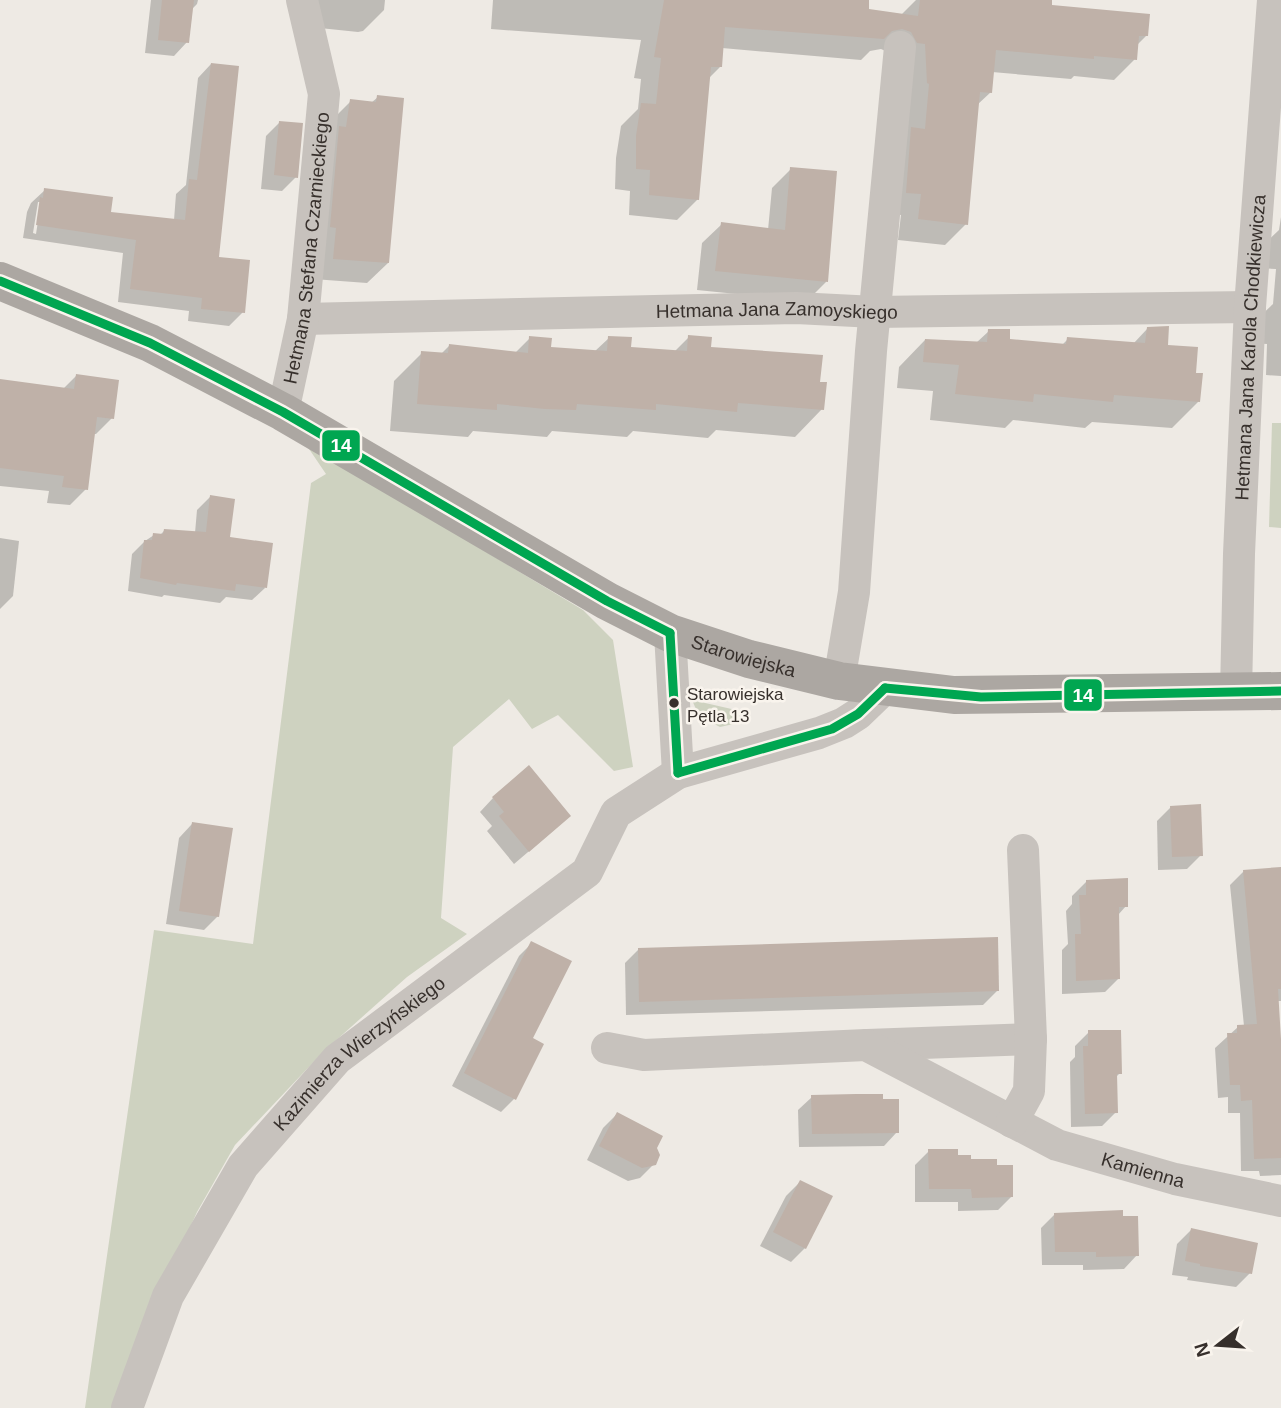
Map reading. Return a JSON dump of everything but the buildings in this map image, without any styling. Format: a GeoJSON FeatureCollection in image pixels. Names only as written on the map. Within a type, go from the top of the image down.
{"type":"FeatureCollection","features":[{"type":"Feature","properties":{"kind":"main road","name":"Starowiejska"},"geometry":{"type":"LineString","coordinates":[[0,281],[150,344],[283,412],[607,601],[670,633],[748,659],[839,681],[885,688],[982,696],[1281,691]]}},
{"type":"Feature","properties":{"kind":"street","name":"Hetmana Stefana Czarnieckiego"},"geometry":{"type":"LineString","coordinates":[[283,412],[303,319],[324,94],[302,0]]}},
{"type":"Feature","properties":{"kind":"street","name":"Hetmana Jana Karola Chodkiewicza"},"geometry":{"type":"LineString","coordinates":[[1236,693],[1250,307],[1273,0]]}},
{"type":"Feature","properties":{"kind":"street"},"geometry":{"type":"LineString","coordinates":[[839,681],[854,592],[875,312],[901,47]]}},
{"type":"Feature","properties":{"kind":"street","name":"Hetmana Jana Zamoyskiego"},"geometry":{"type":"LineString","coordinates":[[303,319],[796,308],[875,312],[1250,307]]}},
{"type":"Feature","properties":{"kind":"street"},"geometry":{"type":"LineString","coordinates":[[670,633],[678,774]]}},
{"type":"Feature","properties":{"kind":"street","name":"Kazimierza Wierzyńskiego"},"geometry":{"type":"LineString","coordinates":[[127,1408],[168,1296],[243,1166],[337,1059],[587,872],[616,813],[678,774],[832,729],[858,714],[885,688]]}},
{"type":"Feature","properties":{"kind":"street"},"geometry":{"type":"LineString","coordinates":[[1012,1122],[1029,1091],[1031,1039],[1023,850]]}},
{"type":"Feature","properties":{"kind":"street"},"geometry":{"type":"LineString","coordinates":[[607,1048],[644,1055],[1031,1039]]}},
{"type":"Feature","properties":{"kind":"street","name":"Kamienna"},"geometry":{"type":"LineString","coordinates":[[866,1045],[1057,1145],[1175,1179],[1281,1201]]}},
{"type":"Feature","properties":{"kind":"green space"},"geometry":{"type":"Polygon","coordinates":[[[1272,423],[1281,423],[1281,528],[1269,527],[1272,423]]]}},
{"type":"Feature","properties":{"kind":"green space"},"geometry":{"type":"Polygon","coordinates":[[[305,443],[583,610],[613,640],[633,767],[614,771],[558,715],[532,729],[509,699],[453,747],[441,918],[467,934],[407,977],[323,1052],[235,1145],[197,1212],[114,1408],[85,1408],[154,930],[253,944],[311,483],[326,474],[305,443]]]}},
{"type":"Feature","properties":{"kind":"green space"},"geometry":{"type":"Polygon","coordinates":[[[692,700],[736,710],[738,723],[720,727],[699,716],[692,700]]]}},
{"type":"Feature","properties":{"kind":"transit line","name":"14"},"geometry":{"type":"LineString","coordinates":[[0,281],[150,343],[283,412],[607,601],[670,633]]}},
{"type":"Feature","properties":{"kind":"transit line","name":"14"},"geometry":{"type":"LineString","coordinates":[[670,633],[678,773]]}},
{"type":"Feature","properties":{"kind":"transit line","name":"14"},"geometry":{"type":"LineString","coordinates":[[885,688],[981,697],[1281,691]]}},
{"type":"Feature","properties":{"kind":"transit line","name":"14"},"geometry":{"type":"LineString","coordinates":[[678,773],[832,729],[858,714],[885,688]]}},
{"type":"Feature","properties":{"kind":"place","name":"Starowiejska Pętla 13"},"geometry":{"type":"Point","coordinates":[674,703]}}]}
